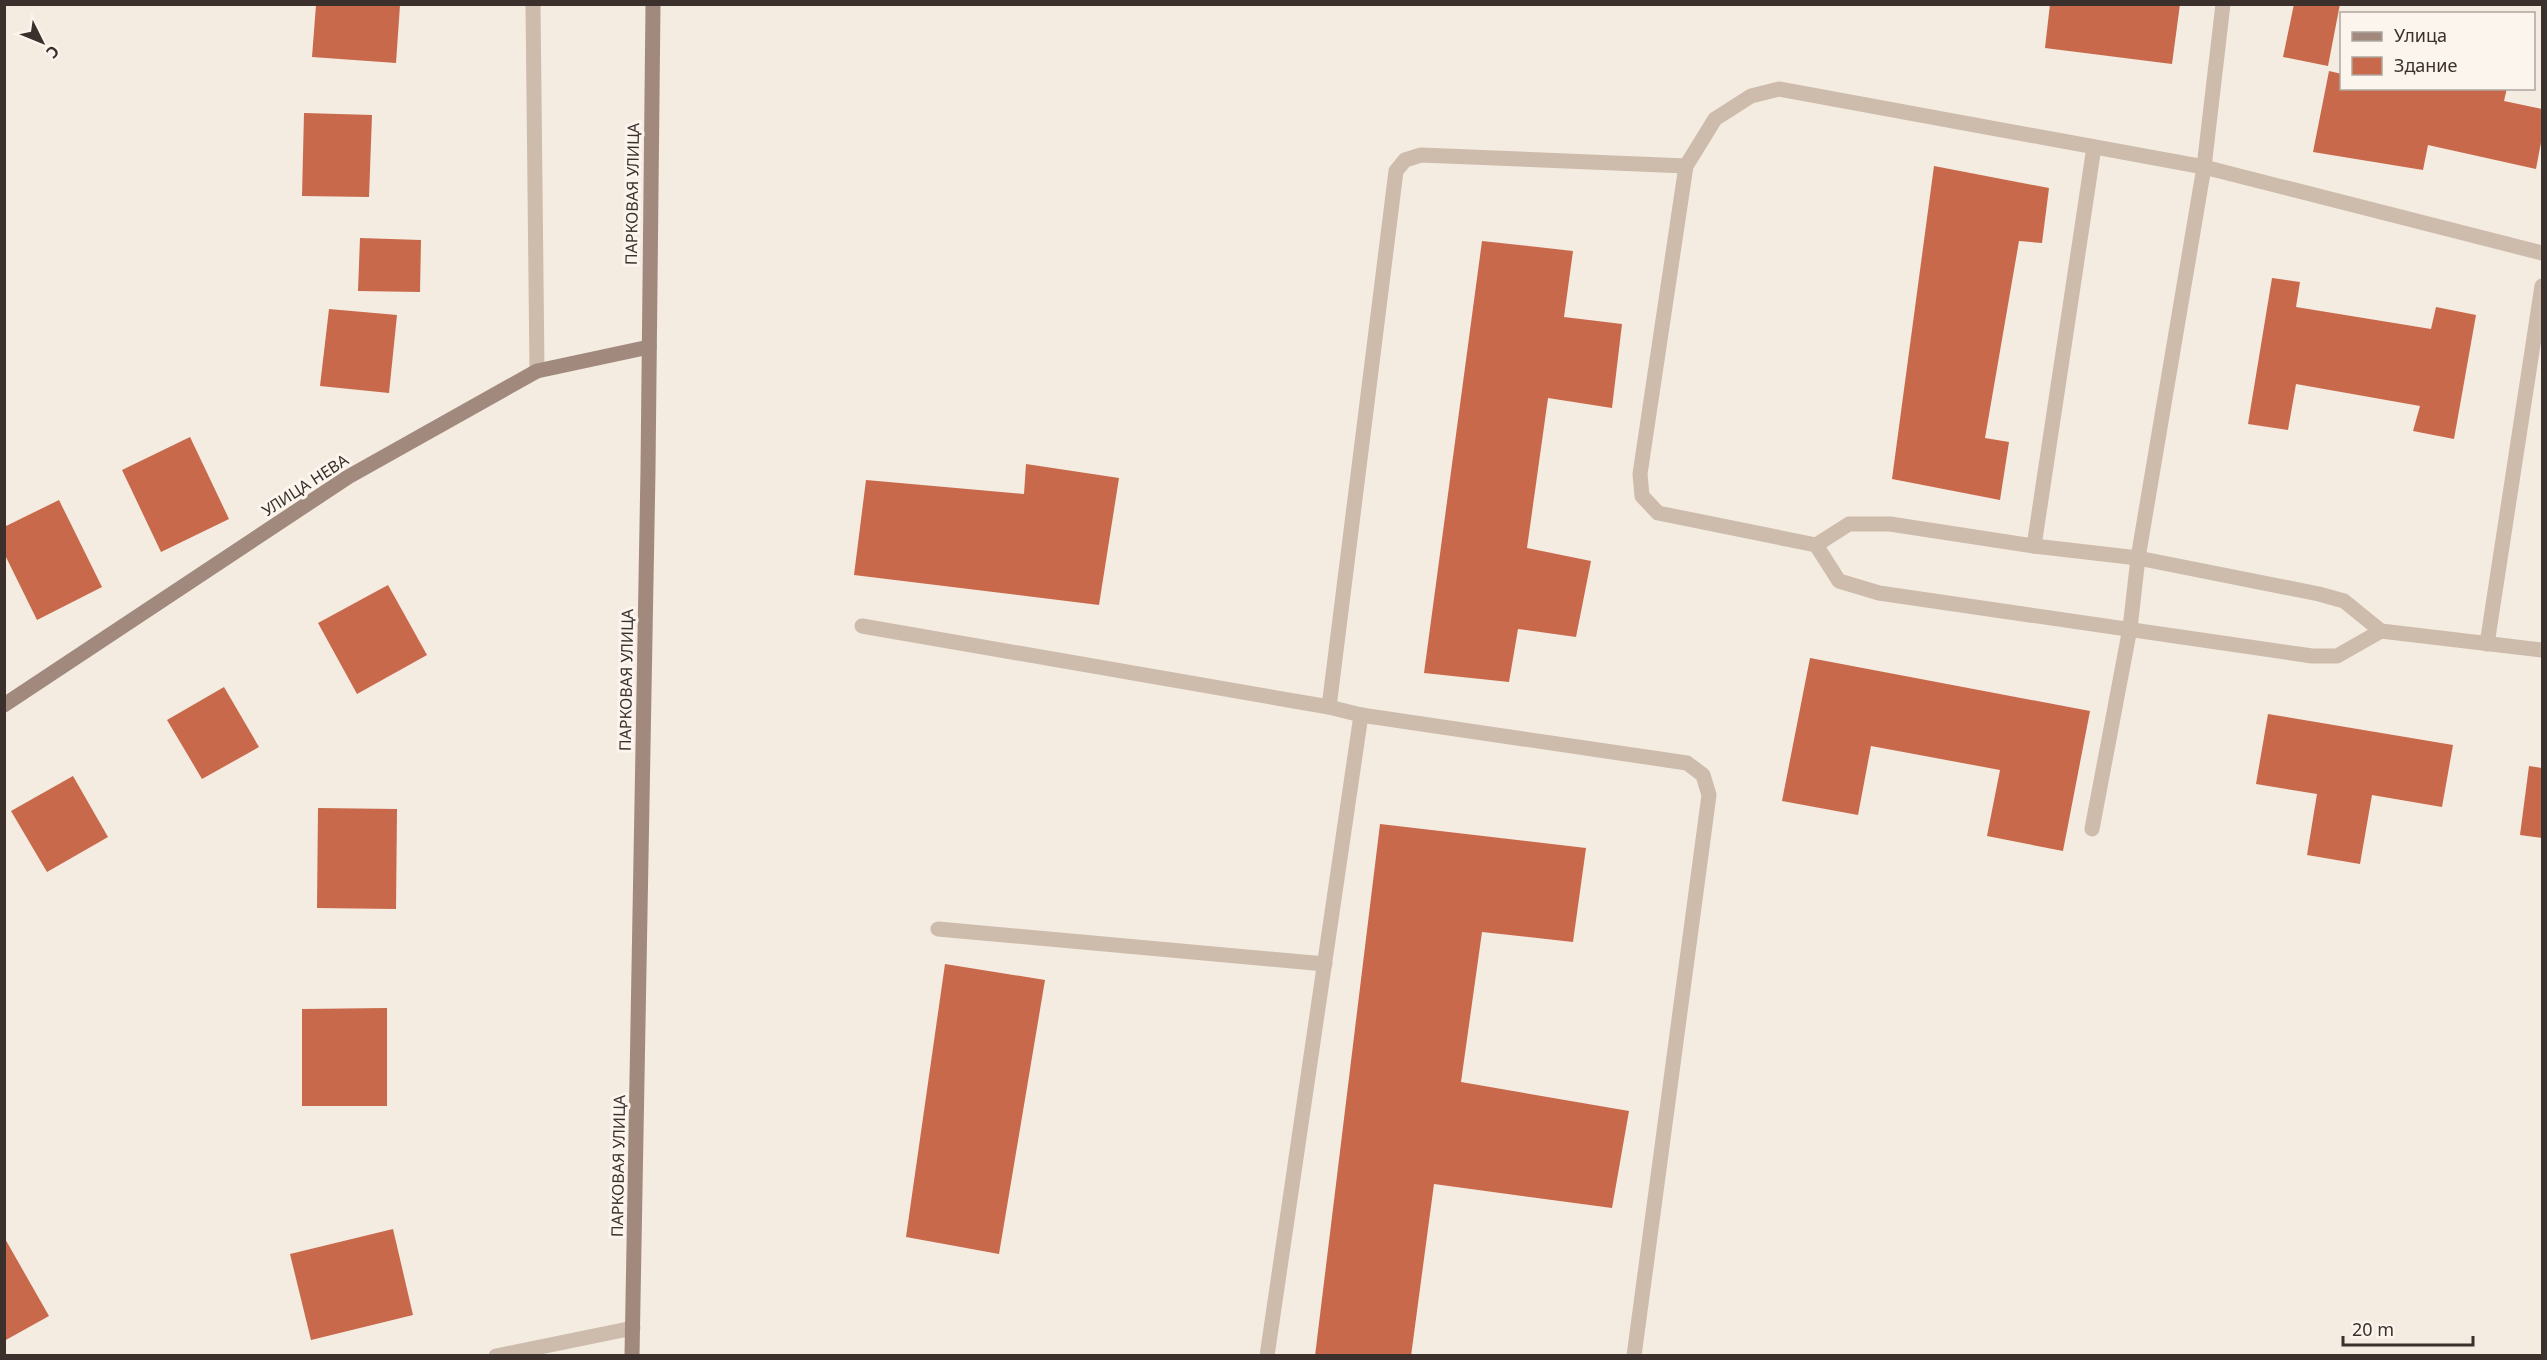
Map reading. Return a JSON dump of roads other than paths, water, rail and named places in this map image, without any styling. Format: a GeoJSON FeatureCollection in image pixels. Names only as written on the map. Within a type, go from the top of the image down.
{"type":"FeatureCollection","features":[{"type":"Feature","properties":{"kind":"main road","name":"ПАРКОВАЯ УЛИЦА"},"geometry":{"type":"LineString","coordinates":[[632,1356],[653,4]]}},
{"type":"Feature","properties":{"kind":"main road","name":"УЛИЦА НЕВА"},"geometry":{"type":"LineString","coordinates":[[4,705],[348,477],[537,371],[649,347]]}},
{"type":"Feature","properties":{"kind":"street"},"geometry":{"type":"LineString","coordinates":[[533,4],[537,371]]}},
{"type":"Feature","properties":{"kind":"street"},"geometry":{"type":"LineString","coordinates":[[2092,829],[2130,628],[2138,558],[2204,167],[2223,4]]}},
{"type":"Feature","properties":{"kind":"street"},"geometry":{"type":"LineString","coordinates":[[2542,253],[2204,167],[1779,89],[1751,96],[1716,119],[1686,166],[1640,474],[1642,496],[1658,513],[1816,545],[1849,524],[1890,524],[2034,546],[2138,558],[2344,601],[2381,631],[2542,650]]}},
{"type":"Feature","properties":{"kind":"street"},"geometry":{"type":"LineString","coordinates":[[2034,546],[2094,147]]}},
{"type":"Feature","properties":{"kind":"street"},"geometry":{"type":"LineString","coordinates":[[1329,707],[1396,171],[1406,160],[1421,155],[1686,166]]}},
{"type":"Feature","properties":{"kind":"street"},"geometry":{"type":"LineString","coordinates":[[2487,644],[2542,286]]}},
{"type":"Feature","properties":{"kind":"street"},"geometry":{"type":"LineString","coordinates":[[1816,545],[1839,581],[1879,593],[2312,656],[2337,656],[2381,631]]}},
{"type":"Feature","properties":{"kind":"street"},"geometry":{"type":"LineString","coordinates":[[862,626],[1329,707],[1361,715],[1688,763],[1703,775],[1709,795],[1634,1356]]}},
{"type":"Feature","properties":{"kind":"street"},"geometry":{"type":"LineString","coordinates":[[1267,1356],[1361,715]]}},
{"type":"Feature","properties":{"kind":"street"},"geometry":{"type":"LineString","coordinates":[[938,928],[1325,964]]}},
{"type":"Feature","properties":{"kind":"street"},"geometry":{"type":"LineString","coordinates":[[496,1356],[633,1328]]}}]}
